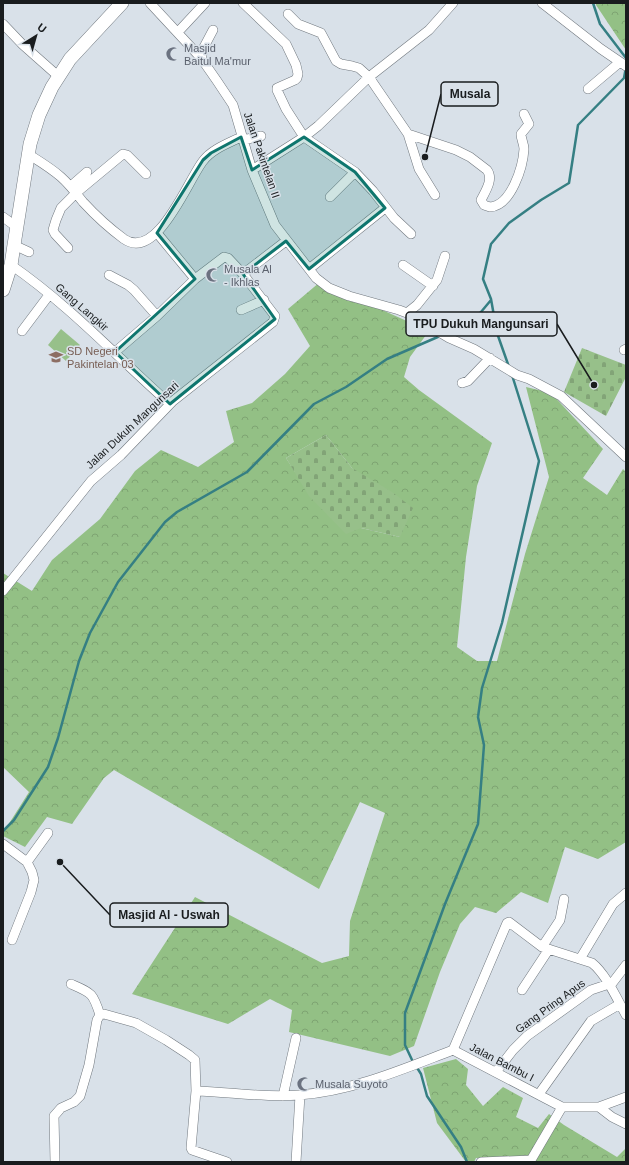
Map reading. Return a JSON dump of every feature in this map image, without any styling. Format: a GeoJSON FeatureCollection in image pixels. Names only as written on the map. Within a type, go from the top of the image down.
{"type":"FeatureCollection","features":[{"type":"Feature","properties":{"kind":"main road"},"geometry":{"type":"LineString","coordinates":[[3,290],[11,265],[18,228],[28,154],[39,115],[58,76],[70,59],[122,3]]}},
{"type":"Feature","properties":{"kind":"street","name":"Jalan Pakintelan II"},"geometry":{"type":"LineString","coordinates":[[150,3],[178,32],[200,58],[217,80],[233,105],[252,170],[275,225],[316,278],[329,288],[349,296],[407,313],[449,338],[474,349],[506,367],[517,375],[529,379],[561,396],[626,457]]}},
{"type":"Feature","properties":{"kind":"street"},"geometry":{"type":"LineString","coordinates":[[178,32],[205,3]]}},
{"type":"Feature","properties":{"kind":"street"},"geometry":{"type":"LineString","coordinates":[[243,3],[286,44],[296,65],[298,74],[297,78],[277,88],[286,109],[304,137],[355,172],[373,191],[385,208],[411,234]]}},
{"type":"Feature","properties":{"kind":"street"},"geometry":{"type":"LineString","coordinates":[[252,170],[304,137],[318,126],[369,77],[429,30],[453,3]]}},
{"type":"Feature","properties":{"kind":"street"},"geometry":{"type":"LineString","coordinates":[[542,3],[601,49],[623,64],[588,89]]}},
{"type":"Feature","properties":{"kind":"street"},"geometry":{"type":"LineString","coordinates":[[288,14],[298,24],[321,33],[336,61],[359,68],[369,77],[408,134],[419,169],[435,195]]}},
{"type":"Feature","properties":{"kind":"street"},"geometry":{"type":"LineString","coordinates":[[3,24],[23,45],[58,76]]}},
{"type":"Feature","properties":{"kind":"street"},"geometry":{"type":"LineString","coordinates":[[200,58],[213,30]]}},
{"type":"Feature","properties":{"kind":"street"},"geometry":{"type":"LineString","coordinates":[[408,134],[456,150],[470,157],[482,166],[489,173],[490,179],[481,200],[484,205],[490,208],[499,205],[507,197],[520,173],[524,147],[521,134],[529,124],[524,114]]}},
{"type":"Feature","properties":{"kind":"street"},"geometry":{"type":"LineString","coordinates":[[28,154],[54,170],[106,224],[126,240],[135,243],[145,242],[157,233],[175,209],[203,160],[211,153],[242,138],[261,136]]}},
{"type":"Feature","properties":{"kind":"street"},"geometry":{"type":"LineString","coordinates":[[73,190],[123,154],[127,155],[146,174]]}},
{"type":"Feature","properties":{"kind":"street"},"geometry":{"type":"LineString","coordinates":[[68,248],[55,234],[54,226],[61,208],[87,172]]}},
{"type":"Feature","properties":{"kind":"street"},"geometry":{"type":"LineString","coordinates":[[330,197],[355,172]]}},
{"type":"Feature","properties":{"kind":"street"},"geometry":{"type":"LineString","coordinates":[[309,269],[385,208]]}},
{"type":"Feature","properties":{"kind":"street"},"geometry":{"type":"LineString","coordinates":[[3,217],[18,228]]}},
{"type":"Feature","properties":{"kind":"street"},"geometry":{"type":"LineString","coordinates":[[157,233],[195,279]]}},
{"type":"Feature","properties":{"kind":"street"},"geometry":{"type":"LineString","coordinates":[[243,274],[286,241]]}},
{"type":"Feature","properties":{"kind":"street"},"geometry":{"type":"LineString","coordinates":[[14,245],[29,252]]}},
{"type":"Feature","properties":{"kind":"street","name":"Jalan Dukuh Mangunsari"},"geometry":{"type":"LineString","coordinates":[[3,591],[91,481],[121,455],[170,404],[273,322],[275,316],[243,274],[228,258],[224,256],[195,279],[115,352]]}},
{"type":"Feature","properties":{"kind":"street"},"geometry":{"type":"LineString","coordinates":[[407,313],[417,305],[433,286],[439,276],[445,256]]}},
{"type":"Feature","properties":{"kind":"street","name":"Gang Langkir"},"geometry":{"type":"LineString","coordinates":[[11,265],[49,295],[115,352],[170,404]]}},
{"type":"Feature","properties":{"kind":"street"},"geometry":{"type":"LineString","coordinates":[[404,265],[433,286]]}},
{"type":"Feature","properties":{"kind":"street"},"geometry":{"type":"LineString","coordinates":[[109,275],[128,285],[134,290],[156,316]]}},
{"type":"Feature","properties":{"kind":"street"},"geometry":{"type":"LineString","coordinates":[[22,331],[49,295]]}},
{"type":"Feature","properties":{"kind":"street"},"geometry":{"type":"LineString","coordinates":[[241,310],[264,300]]}},
{"type":"Feature","properties":{"kind":"street"},"geometry":{"type":"LineString","coordinates":[[462,383],[468,381],[490,358]]}},
{"type":"Feature","properties":{"kind":"street"},"geometry":{"type":"LineString","coordinates":[[27,862],[48,832]]}},
{"type":"Feature","properties":{"kind":"street"},"geometry":{"type":"LineString","coordinates":[[3,844],[27,862],[34,880],[31,892],[12,940]]}},
{"type":"Feature","properties":{"kind":"street"},"geometry":{"type":"LineString","coordinates":[[580,959],[613,904],[626,892]]}},
{"type":"Feature","properties":{"kind":"street"},"geometry":{"type":"LineString","coordinates":[[522,990],[560,920],[564,899]]}},
{"type":"Feature","properties":{"kind":"street","name":"Jalan Bambu I"},"geometry":{"type":"LineString","coordinates":[[546,948],[509,922],[505,925],[453,1050],[562,1106],[599,1107]]}},
{"type":"Feature","properties":{"kind":"street"},"geometry":{"type":"LineString","coordinates":[[546,948],[592,962],[596,965],[626,1015]]}},
{"type":"Feature","properties":{"kind":"street"},"geometry":{"type":"LineString","coordinates":[[609,985],[626,966]]}},
{"type":"Feature","properties":{"kind":"street"},"geometry":{"type":"LineString","coordinates":[[54,1162],[54,1116],[62,1108],[74,1102],[80,1096],[89,1065],[100,1015],[95,1000],[91,994],[71,984]]}},
{"type":"Feature","properties":{"kind":"street","name":"Gang Pring Apus"},"geometry":{"type":"LineString","coordinates":[[496,1072],[513,1050],[527,1036],[591,990],[609,985]]}},
{"type":"Feature","properties":{"kind":"street"},"geometry":{"type":"LineString","coordinates":[[539,1094],[591,1021],[620,1004]]}},
{"type":"Feature","properties":{"kind":"street"},"geometry":{"type":"LineString","coordinates":[[100,1015],[104,1014],[136,1023],[166,1040],[195,1060],[196,1091],[191,1148],[192,1150],[227,1162]]}},
{"type":"Feature","properties":{"kind":"street"},"geometry":{"type":"LineString","coordinates":[[283,1096],[296,1038]]}},
{"type":"Feature","properties":{"kind":"street"},"geometry":{"type":"LineString","coordinates":[[196,1091],[283,1096],[300,1095],[354,1086],[453,1050]]}},
{"type":"Feature","properties":{"kind":"street"},"geometry":{"type":"LineString","coordinates":[[296,1162],[300,1095]]}},
{"type":"Feature","properties":{"kind":"street"},"geometry":{"type":"LineString","coordinates":[[599,1107],[626,1097]]}},
{"type":"Feature","properties":{"kind":"street"},"geometry":{"type":"LineString","coordinates":[[481,1162],[531,1160],[562,1106]]}},
{"type":"Feature","properties":{"kind":"street"},"geometry":{"type":"LineString","coordinates":[[599,1107],[612,1117],[626,1124]]}},
{"type":"Feature","properties":{"kind":"highlighted area"},"geometry":{"type":"Polygon","coordinates":[[[241,137],[252,170],[304,137],[355,172],[385,208],[309,269],[286,241],[243,274],[275,319],[170,404],[115,352],[195,279],[157,233],[203,160],[211,153],[241,137]]]}},
{"type":"Feature","properties":{"kind":"green space"},"geometry":{"type":"Polygon","coordinates":[[[596,3],[626,3],[626,50],[596,5],[596,3]]]}},
{"type":"Feature","properties":{"kind":"green space"},"geometry":{"type":"Polygon","coordinates":[[[320,282],[429,331],[410,357],[404,377],[419,390],[492,443],[477,486],[466,557],[457,647],[477,661],[497,661],[525,554],[549,477],[526,387],[551,393],[603,449],[583,478],[607,495],[623,469],[626,472],[626,842],[598,859],[565,847],[548,903],[521,892],[496,913],[475,907],[460,924],[440,972],[414,1046],[390,1056],[289,1032],[292,1010],[270,999],[228,1024],[132,994],[195,897],[322,963],[349,956],[350,921],[385,813],[360,802],[319,889],[114,770],[104,778],[72,824],[47,817],[25,847],[3,836],[3,833],[29,792],[3,767],[3,573],[32,591],[52,560],[100,519],[135,471],[161,450],[198,467],[234,442],[226,411],[252,403],[285,374],[310,346],[288,309],[320,282]],[[326,435],[286,458],[295,472],[361,528],[400,537],[352,468],[326,435]]]}},
{"type":"Feature","properties":{"kind":"green space"},"geometry":{"type":"Polygon","coordinates":[[[61,329],[80,345],[66,361],[48,345],[61,329]]]}},
{"type":"Feature","properties":{"kind":"green space"},"geometry":{"type":"Polygon","coordinates":[[[582,348],[626,365],[626,377],[606,416],[564,392],[582,348]]]}},
{"type":"Feature","properties":{"kind":"green space"},"geometry":{"type":"Polygon","coordinates":[[[326,435],[352,468],[392,492],[413,508],[400,537],[361,528],[346,534],[309,496],[286,458],[326,435]]]}},
{"type":"Feature","properties":{"kind":"green space"},"geometry":{"type":"Polygon","coordinates":[[[456,1059],[468,1069],[466,1085],[483,1106],[503,1087],[523,1098],[516,1117],[538,1128],[549,1114],[564,1125],[617,1157],[626,1148],[626,1162],[513,1162],[511,1157],[476,1158],[474,1162],[466,1162],[437,1123],[423,1068],[456,1059]]]}},
{"type":"Feature","properties":{"kind":"waterway"},"geometry":{"type":"LineString","coordinates":[[593,3],[600,24],[626,58]]}},
{"type":"Feature","properties":{"kind":"waterway"},"geometry":{"type":"LineString","coordinates":[[509,367],[497,333],[491,299],[483,279],[491,244],[509,223],[541,200],[569,183],[578,125],[624,78],[626,67]]}},
{"type":"Feature","properties":{"kind":"waterway"},"geometry":{"type":"LineString","coordinates":[[447,334],[465,327],[491,300]]}},
{"type":"Feature","properties":{"kind":"waterway"},"geometry":{"type":"LineString","coordinates":[[3,831],[14,820],[48,767],[58,738],[79,661],[90,633],[118,582],[165,522],[177,512],[247,472],[314,404],[346,387],[387,359],[440,336]]}},
{"type":"Feature","properties":{"kind":"waterway"},"geometry":{"type":"LineString","coordinates":[[413,1062],[405,1045],[405,1013],[445,904],[478,824],[484,745],[478,717],[482,688],[502,623],[539,461],[512,375]]}},
{"type":"Feature","properties":{"kind":"waterway"},"geometry":{"type":"LineString","coordinates":[[416,1066],[421,1074],[427,1096],[461,1147],[467,1162]]}},
{"type":"Feature","properties":{"kind":"place","name":"Masjid Baitul Ma'mur"},"geometry":{"type":"Point","coordinates":[173,54]}},
{"type":"Feature","properties":{"kind":"place","name":"Musala"},"geometry":{"type":"Point","coordinates":[425,157]}},
{"type":"Feature","properties":{"kind":"place","name":"Musala Al - Ikhlas"},"geometry":{"type":"Point","coordinates":[213,275]}},
{"type":"Feature","properties":{"kind":"place","name":"SD Negeri Pakintelan 03"},"geometry":{"type":"Point","coordinates":[56,357]}},
{"type":"Feature","properties":{"kind":"place","name":"TPU Dukuh Mangunsari"},"geometry":{"type":"Point","coordinates":[594,385]}},
{"type":"Feature","properties":{"kind":"place","name":"Masjid Al - Uswah"},"geometry":{"type":"Point","coordinates":[60,862]}},
{"type":"Feature","properties":{"kind":"place","name":"Musala Suyoto"},"geometry":{"type":"Point","coordinates":[304,1084]}}]}
